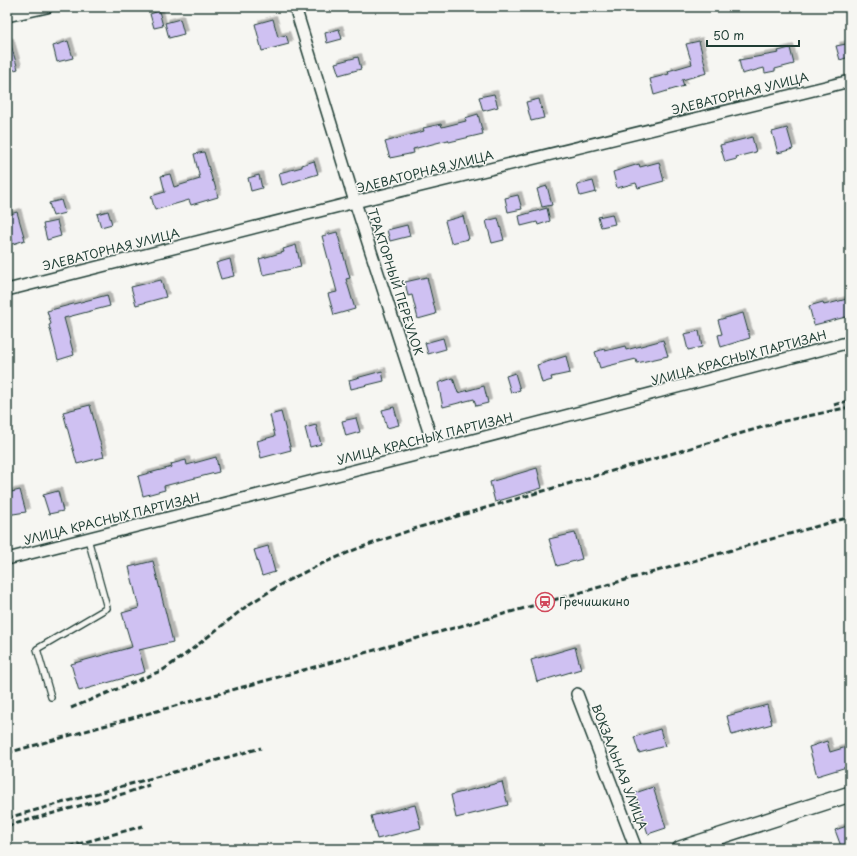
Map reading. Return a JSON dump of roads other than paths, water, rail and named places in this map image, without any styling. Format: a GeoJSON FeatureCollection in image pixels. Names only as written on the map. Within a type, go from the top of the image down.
{"type":"FeatureCollection","features":[{"type":"Feature","properties":{"kind":"street"},"geometry":{"type":"LineString","coordinates":[[7,16],[47,7]]}},
{"type":"Feature","properties":{"kind":"street","name":"ТРАКТОРНЫЙ ПЕРЕУЛОК"},"geometry":{"type":"LineString","coordinates":[[295,7],[355,202],[435,450]]}},
{"type":"Feature","properties":{"kind":"street","name":"ЭЛЕВАТОРНАЯ УЛИЦА"},"geometry":{"type":"LineString","coordinates":[[7,290],[355,202],[850,81]]}},
{"type":"Feature","properties":{"kind":"street","name":"УЛИЦА КРАСНЫХ ПАРТИЗАН"},"geometry":{"type":"LineString","coordinates":[[7,560],[850,342]]}},
{"type":"Feature","properties":{"kind":"street","name":"ВОКЗАЛЬНАЯ УЛИЦА"},"geometry":{"type":"LineString","coordinates":[[577,694],[636,849]]}},
{"type":"Feature","properties":{"kind":"street"},"geometry":{"type":"LineString","coordinates":[[680,849],[850,794]]}},
{"type":"Feature","properties":{"kind":"lane"},"geometry":{"type":"LineString","coordinates":[[51,697],[36,649],[107,608],[88,539]]}},
{"type":"Feature","properties":{"kind":"railway"},"geometry":{"type":"LineString","coordinates":[[834,405],[850,400]]}},
{"type":"Feature","properties":{"kind":"railway"},"geometry":{"type":"LineString","coordinates":[[71,708],[163,670],[186,654],[248,605],[283,583],[319,565],[359,548],[420,527],[780,422],[850,407]]}},
{"type":"Feature","properties":{"kind":"railway"},"geometry":{"type":"LineString","coordinates":[[7,753],[850,517]]}},
{"type":"Feature","properties":{"kind":"railway"},"geometry":{"type":"LineString","coordinates":[[7,818],[261,748]]}},
{"type":"Feature","properties":{"kind":"railway"},"geometry":{"type":"LineString","coordinates":[[7,826],[126,793],[149,785]]}},
{"type":"Feature","properties":{"kind":"railway"},"geometry":{"type":"LineString","coordinates":[[60,849],[143,826]]}},
{"type":"Feature","properties":{"kind":"place","name":"Гречишкино"},"geometry":{"type":"Point","coordinates":[545,602]}}]}
